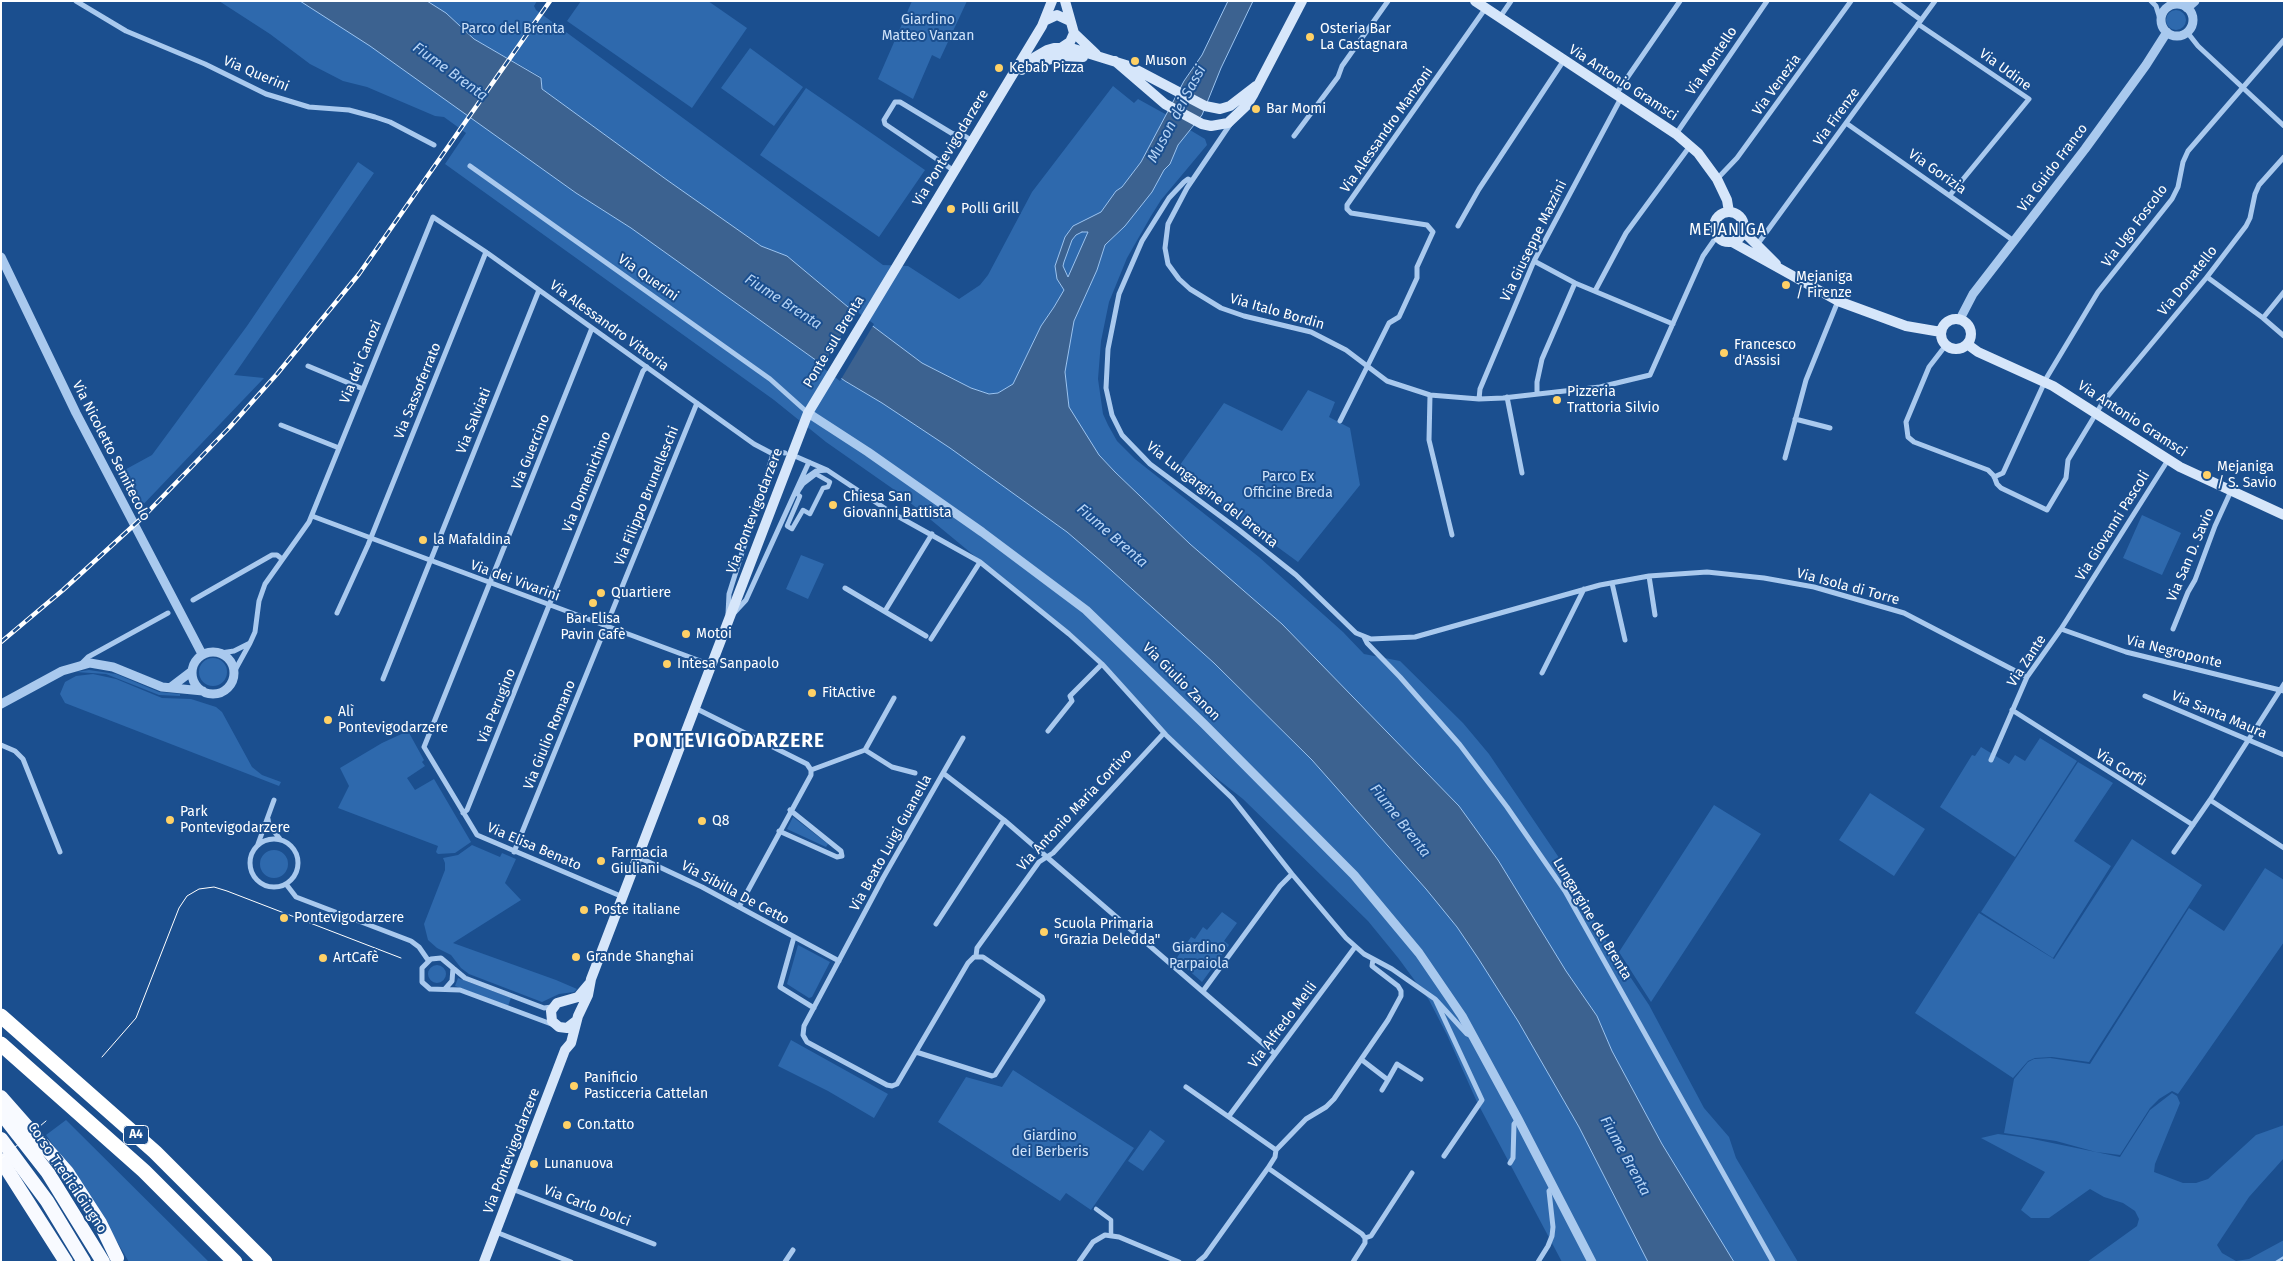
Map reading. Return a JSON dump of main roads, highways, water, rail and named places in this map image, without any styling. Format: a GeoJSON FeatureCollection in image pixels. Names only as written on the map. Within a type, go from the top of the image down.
{"type":"FeatureCollection","features":[{"type":"Feature","properties":{"kind":"highway","name":"A4"},"geometry":{"type":"LineString","coordinates":[[1,1016],[155,1152],[265,1262]]}},
{"type":"Feature","properties":{"kind":"highway","name":"A4"},"geometry":{"type":"LineString","coordinates":[[1,1044],[144,1171],[235,1262]]}},
{"type":"Feature","properties":{"kind":"highway"},"geometry":{"type":"LineString","coordinates":[[1,1097],[52,1152],[67,1172],[100,1223],[118,1260]]}},
{"type":"Feature","properties":{"kind":"highway","name":"Corso Tredici Giugno"},"geometry":{"type":"LineString","coordinates":[[1,1113],[48,1173],[103,1262]]}},
{"type":"Feature","properties":{"kind":"highway"},"geometry":{"type":"LineString","coordinates":[[1,1139],[36,1184],[84,1262]]}},
{"type":"Feature","properties":{"kind":"highway"},"geometry":{"type":"LineString","coordinates":[[1,1160],[66,1262]]}},
{"type":"Feature","properties":{"kind":"main road","name":"Via Pontevigodarzere"},"geometry":{"type":"LineString","coordinates":[[884,285],[1010,79],[1043,23],[1052,1]]}},
{"type":"Feature","properties":{"kind":"main road"},"geometry":{"type":"LineString","coordinates":[[1065,1],[1074,32],[1097,55]]}},
{"type":"Feature","properties":{"kind":"main road"},"geometry":{"type":"LineString","coordinates":[[1115,61],[1165,104],[1207,125],[1223,124],[1233,120],[1247,105],[1302,1]]}},
{"type":"Feature","properties":{"kind":"main road","name":"Via Antonio Gramsci"},"geometry":{"type":"LineString","coordinates":[[1475,1],[1690,145],[1717,179],[1727,200],[1729,212],[1740,216],[1748,236],[1780,268]]}},
{"type":"Feature","properties":{"kind":"main road"},"geometry":{"type":"LineString","coordinates":[[1070,21],[1058,15],[1043,23],[1042,37],[1049,46],[1097,55],[1141,70],[1210,108],[1220,109],[1230,106],[1257,85]]}},
{"type":"Feature","properties":{"kind":"main road"},"geometry":{"type":"LineString","coordinates":[[1010,79],[1035,57],[1070,42],[1074,32]]}},
{"type":"Feature","properties":{"kind":"main road"},"geometry":{"type":"LineString","coordinates":[[1022,70],[1049,58],[1076,56],[1110,65],[1129,74]]}},
{"type":"Feature","properties":{"kind":"main road"},"geometry":{"type":"LineString","coordinates":[[1729,212],[1717,218],[1714,228],[1718,236],[1724,241],[1740,245],[1802,283],[1838,301],[1906,326],[1941,332]]}},
{"type":"Feature","properties":{"kind":"main road"},"geometry":{"type":"LineString","coordinates":[[1732,242],[1739,238],[1745,227]]}},
{"type":"Feature","properties":{"kind":"main road","name":"Ponte sul Brenta"},"geometry":{"type":"LineString","coordinates":[[808,413],[884,285]]}},
{"type":"Feature","properties":{"kind":"main road"},"geometry":{"type":"LineString","coordinates":[[1960,319],[1970,329],[1970,337],[1967,344],[1955,349],[1946,345],[1941,338],[1941,332],[1947,321],[1960,319]]}},
{"type":"Feature","properties":{"kind":"main road","name":"Via Antonio Gramsci"},"geometry":{"type":"LineString","coordinates":[[1967,344],[1978,352],[2044,381],[2168,460],[2284,515]]}},
{"type":"Feature","properties":{"kind":"main road","name":"Via Pontevigodarzere"},"geometry":{"type":"LineString","coordinates":[[484,1262],[565,1050],[571,1043],[577,1019],[588,995],[590,984],[622,897],[808,413]]}},
{"type":"Feature","properties":{"kind":"main road","name":"Via Pontevigodarzere"},"geometry":{"type":"LineString","coordinates":[[558,1026],[552,1021],[550,1014],[554,1005],[578,997],[590,984]]}},
{"type":"Feature","properties":{"kind":"main road"},"geometry":{"type":"LineString","coordinates":[[558,1026],[567,1028],[577,1019],[576,1008],[568,1001]]}},
{"type":"Feature","properties":{"kind":"main road"},"geometry":{"type":"LineString","coordinates":[[558,1026],[564,1034],[565,1050]]}},
{"type":"Feature","properties":{"kind":"water"},"geometry":{"type":"Polygon","coordinates":[[[300,1],[427,1],[446,13],[474,39],[541,78],[542,89],[667,180],[761,246],[787,256],[854,312],[922,363],[971,388],[989,394],[998,393],[1013,384],[1041,326],[1064,290],[1057,279],[1055,266],[1065,237],[1073,226],[1101,212],[1141,162],[1184,81],[1202,55],[1228,1],[1253,1],[1221,68],[1202,115],[1178,145],[1170,164],[1164,170],[1152,192],[1125,226],[1105,245],[1097,270],[1074,321],[1065,372],[1069,407],[1099,455],[1115,472],[1190,544],[1282,624],[1459,806],[1498,860],[1566,971],[1597,1016],[1612,1051],[1662,1144],[1734,1262],[1648,1262],[1579,1127],[1518,1021],[1457,927],[1426,889],[1312,760],[1214,663],[1102,562],[1067,532],[950,448],[845,381],[631,228],[576,193],[370,46],[300,1]],[[1088,232],[1076,235],[1072,240],[1063,266],[1068,277],[1088,232]]]}},
{"type":"Feature","properties":{"kind":"waterway"},"geometry":{"type":"LineString","coordinates":[[2276,1262],[2284,1257]]}},
{"type":"Feature","properties":{"kind":"tram line"},"geometry":{"type":"LineString","coordinates":[[102,1057],[136,1018],[179,908],[187,896],[199,889],[214,887],[227,891],[401,958]]}},
{"type":"Feature","properties":{"kind":"tram line"},"geometry":{"type":"LineString","coordinates":[[1,1159],[46,1121]]}},
{"type":"Feature","properties":{"kind":"railway"},"geometry":{"type":"LineString","coordinates":[[1,642],[63,590],[144,516],[229,428],[277,374],[359,274],[550,1]]}},
{"type":"Feature","properties":{"kind":"place","name":"Osteria Bar La Castagnara"},"geometry":{"type":"Point","coordinates":[1310,37]}},
{"type":"Feature","properties":{"kind":"place","name":"Muson"},"geometry":{"type":"Point","coordinates":[1135,61]}},
{"type":"Feature","properties":{"kind":"place","name":"Kebab Pizza"},"geometry":{"type":"Point","coordinates":[999,68]}},
{"type":"Feature","properties":{"kind":"place","name":"Bar Momi"},"geometry":{"type":"Point","coordinates":[1256,109]}},
{"type":"Feature","properties":{"kind":"place","name":"Polli Grill"},"geometry":{"type":"Point","coordinates":[951,209]}},
{"type":"Feature","properties":{"kind":"place","name":"Mejaniga / Firenze"},"geometry":{"type":"Point","coordinates":[1786,285]}},
{"type":"Feature","properties":{"kind":"place","name":"Francesco d'Assisi"},"geometry":{"type":"Point","coordinates":[1724,353]}},
{"type":"Feature","properties":{"kind":"place","name":"Pizzeria Trattoria Silvio"},"geometry":{"type":"Point","coordinates":[1557,400]}},
{"type":"Feature","properties":{"kind":"place","name":"Mejaniga / S. Savio"},"geometry":{"type":"Point","coordinates":[2207,475]}},
{"type":"Feature","properties":{"kind":"place","name":"Chiesa San Giovanni Battista"},"geometry":{"type":"Point","coordinates":[833,505]}},
{"type":"Feature","properties":{"kind":"place","name":"la Mafaldina"},"geometry":{"type":"Point","coordinates":[423,540]}},
{"type":"Feature","properties":{"kind":"place","name":"Quartiere"},"geometry":{"type":"Point","coordinates":[601,593]}},
{"type":"Feature","properties":{"kind":"place","name":"Bar Elisa Pavin Cafè"},"geometry":{"type":"Point","coordinates":[593,603]}},
{"type":"Feature","properties":{"kind":"place","name":"Motoi"},"geometry":{"type":"Point","coordinates":[686,634]}},
{"type":"Feature","properties":{"kind":"place","name":"Intesa Sanpaolo"},"geometry":{"type":"Point","coordinates":[667,664]}},
{"type":"Feature","properties":{"kind":"place","name":"FitActive"},"geometry":{"type":"Point","coordinates":[812,693]}},
{"type":"Feature","properties":{"kind":"place","name":"Alì Pontevigodarzere"},"geometry":{"type":"Point","coordinates":[328,720]}},
{"type":"Feature","properties":{"kind":"place","name":"Park Pontevigodarzere"},"geometry":{"type":"Point","coordinates":[170,820]}},
{"type":"Feature","properties":{"kind":"place","name":"Q8"},"geometry":{"type":"Point","coordinates":[702,821]}},
{"type":"Feature","properties":{"kind":"place","name":"Farmacia Giuliani"},"geometry":{"type":"Point","coordinates":[601,861]}},
{"type":"Feature","properties":{"kind":"place","name":"Poste italiane"},"geometry":{"type":"Point","coordinates":[584,910]}},
{"type":"Feature","properties":{"kind":"place","name":"Pontevigodarzere"},"geometry":{"type":"Point","coordinates":[284,918]}},
{"type":"Feature","properties":{"kind":"place","name":"Scuola Primaria \"Grazia Deledda\""},"geometry":{"type":"Point","coordinates":[1044,932]}},
{"type":"Feature","properties":{"kind":"place","name":"Grande Shanghai"},"geometry":{"type":"Point","coordinates":[576,957]}},
{"type":"Feature","properties":{"kind":"place","name":"ArtCafè"},"geometry":{"type":"Point","coordinates":[323,958]}},
{"type":"Feature","properties":{"kind":"place","name":"Panificio Pasticceria Cattelan"},"geometry":{"type":"Point","coordinates":[574,1086]}},
{"type":"Feature","properties":{"kind":"place","name":"Con.tatto"},"geometry":{"type":"Point","coordinates":[567,1125]}},
{"type":"Feature","properties":{"kind":"place","name":"Lunanuova"},"geometry":{"type":"Point","coordinates":[534,1164]}},
{"type":"Feature","properties":{"kind":"district","name":"MEJANIGA"},"geometry":{"type":"Point","coordinates":[1728,231]}},
{"type":"Feature","properties":{"kind":"district","name":"PONTEVIGODARZERE"},"geometry":{"type":"Point","coordinates":[729,742]}},
{"type":"Feature","properties":{"kind":"park label","name":"Giardino Matteo Vanzan"},"geometry":{"type":"Point","coordinates":[928,28]}},
{"type":"Feature","properties":{"kind":"park label","name":"Parco del Brenta"},"geometry":{"type":"Point","coordinates":[513,29]}},
{"type":"Feature","properties":{"kind":"park label","name":"Parco Ex Officine Breda"},"geometry":{"type":"Point","coordinates":[1288,486]}},
{"type":"Feature","properties":{"kind":"park label","name":"Giardino Parpaiola"},"geometry":{"type":"Point","coordinates":[1199,956]}},
{"type":"Feature","properties":{"kind":"park label","name":"Giardino dei Berberis"},"geometry":{"type":"Point","coordinates":[1050,1144]}},
{"type":"Feature","properties":{"kind":"water label","name":"Fiume Brenta"},"geometry":{"type":"Point","coordinates":[450,72]}},
{"type":"Feature","properties":{"kind":"water label","name":"Muson dei Sassi"},"geometry":{"type":"Point","coordinates":[1177,114]}},
{"type":"Feature","properties":{"kind":"water label","name":"Fiume Brenta"},"geometry":{"type":"Point","coordinates":[783,302]}},
{"type":"Feature","properties":{"kind":"water label","name":"Fiume Brenta"},"geometry":{"type":"Point","coordinates":[1112,536]}},
{"type":"Feature","properties":{"kind":"water label","name":"Fiume Brenta"},"geometry":{"type":"Point","coordinates":[1400,821]}},
{"type":"Feature","properties":{"kind":"water label","name":"Fiume Brenta"},"geometry":{"type":"Point","coordinates":[1625,1156]}}]}
